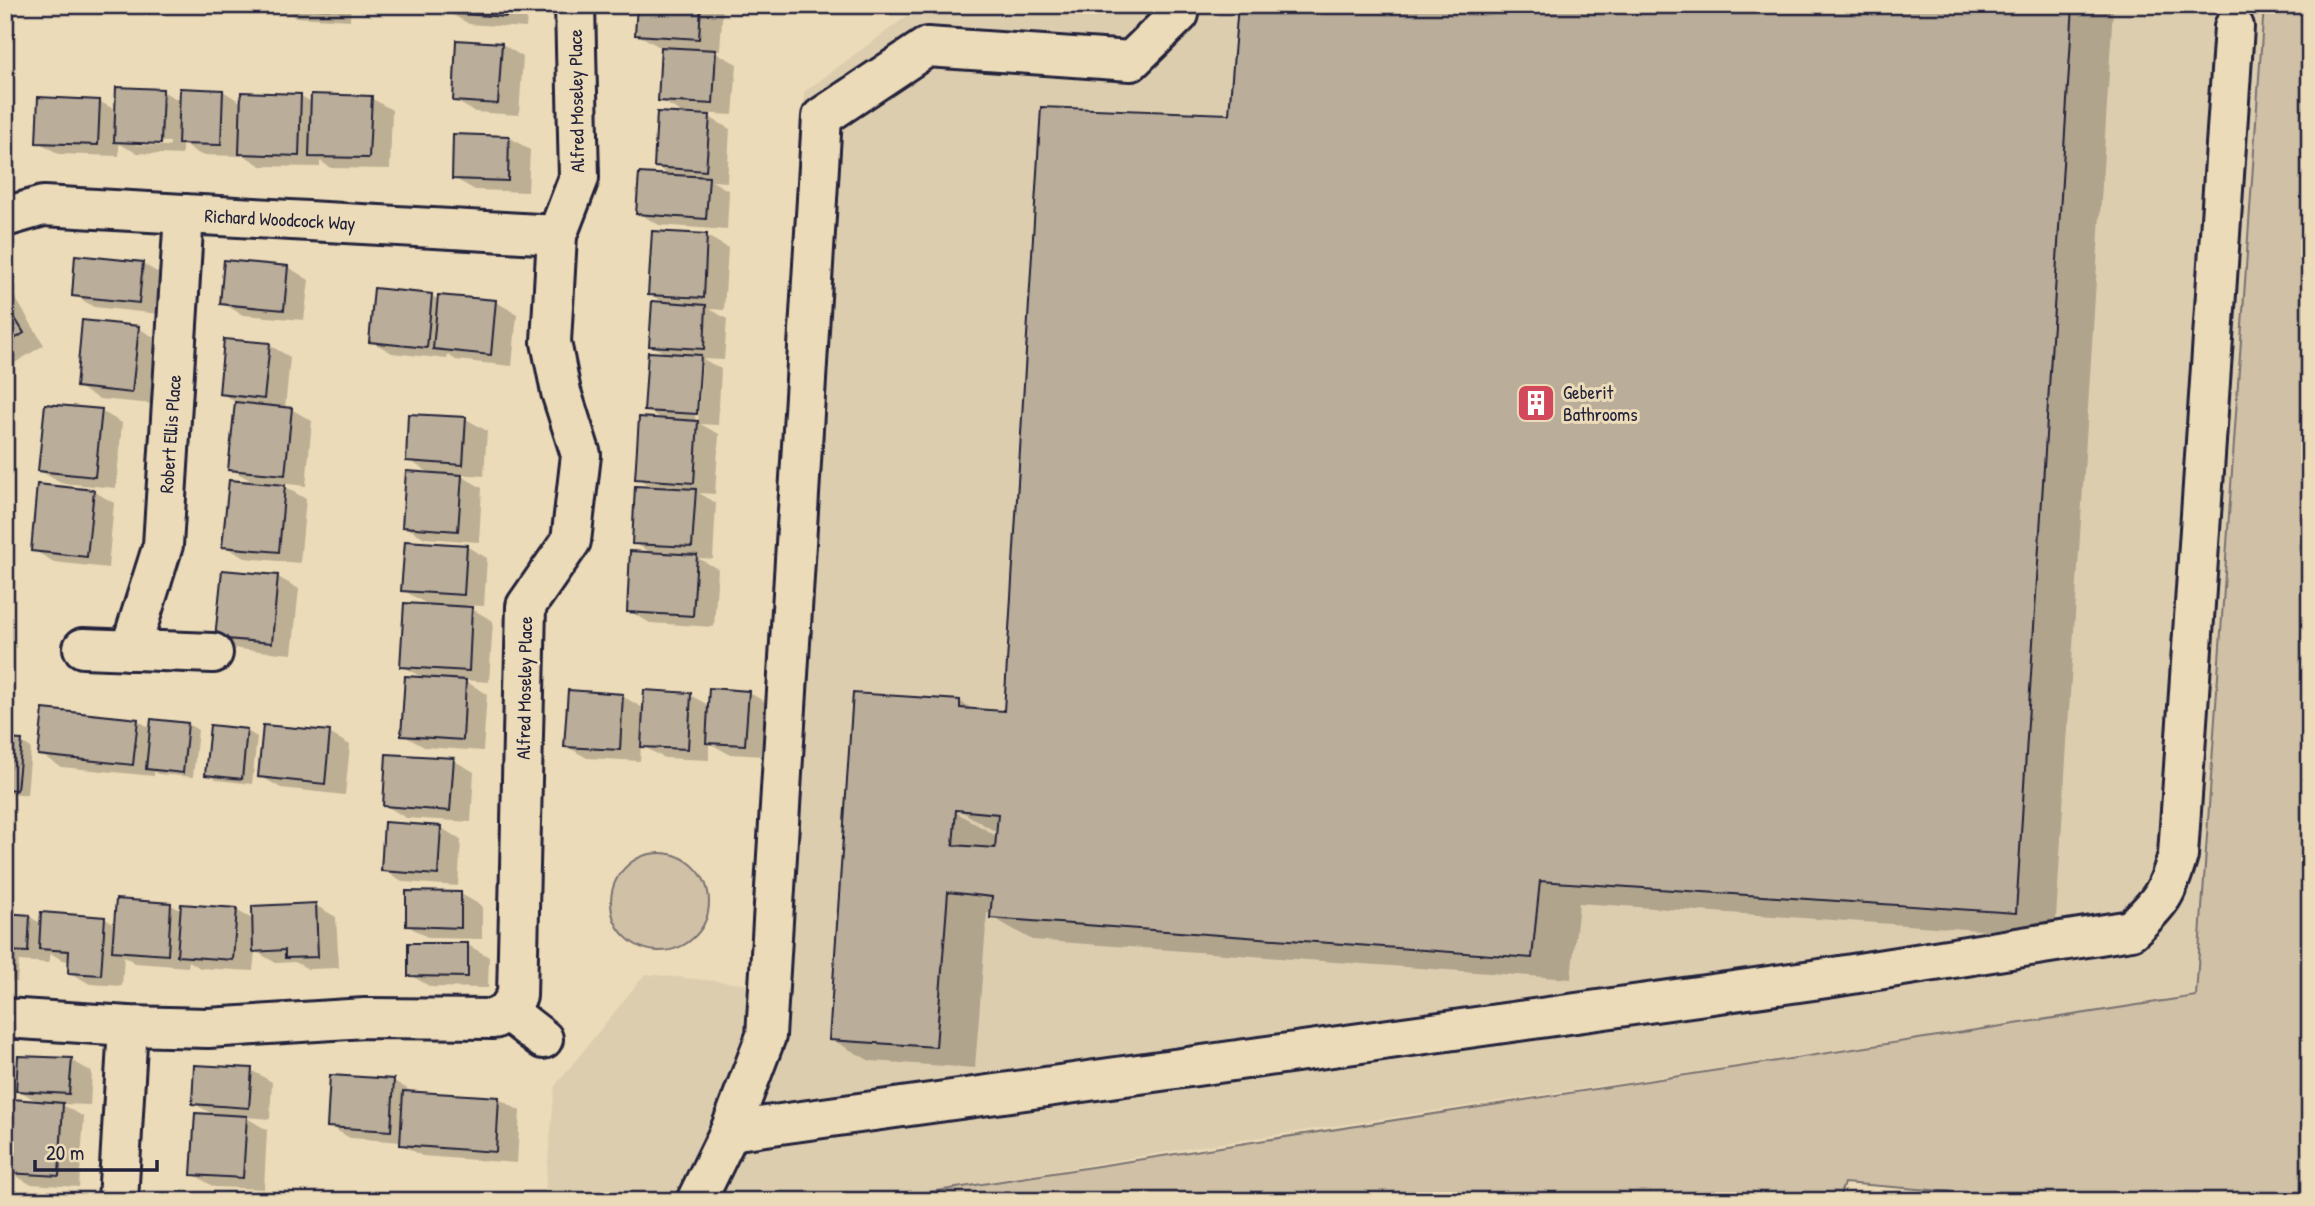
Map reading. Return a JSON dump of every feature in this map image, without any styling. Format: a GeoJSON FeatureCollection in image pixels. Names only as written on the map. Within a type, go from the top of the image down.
{"type":"FeatureCollection","features":[{"type":"Feature","properties":{"kind":"street","name":"Alfred Moseley Place"},"geometry":{"type":"LineString","coordinates":[[507,1011],[517,996],[526,606],[572,541],[580,455],[561,392],[551,342],[557,235],[579,178],[575,5]]}},
{"type":"Feature","properties":{"kind":"street"},"geometry":{"type":"LineString","coordinates":[[696,1201],[730,1131],[766,1036],[822,117],[927,47],[1131,61],[1179,14],[1180,5]]}},
{"type":"Feature","properties":{"kind":"street"},"geometry":{"type":"LineString","coordinates":[[730,1131],[1827,978],[2113,935],[2131,930],[2160,902],[2171,881],[2178,855],[2234,27]]}},
{"type":"Feature","properties":{"kind":"street","name":"Richard Woodcock Way"},"geometry":{"type":"LineString","coordinates":[[5,217],[43,206],[557,235]]}},
{"type":"Feature","properties":{"kind":"street","name":"Robert Ellis Place"},"geometry":{"type":"LineString","coordinates":[[130,650],[163,545],[184,214]]}},
{"type":"Feature","properties":{"kind":"street"},"geometry":{"type":"LineString","coordinates":[[83,648],[213,653]]}},
{"type":"Feature","properties":{"kind":"street"},"geometry":{"type":"LineString","coordinates":[[5,1018],[208,1028],[365,1018],[494,1019],[507,1011],[543,1039]]}},
{"type":"Feature","properties":{"kind":"street"},"geometry":{"type":"LineString","coordinates":[[118,1201],[128,1026]]}},
{"type":"Feature","properties":{"kind":"shaded area"},"geometry":{"type":"Polygon","coordinates":[[[922,5],[2264,5],[2196,996],[1203,1146],[898,1197],[892,1201],[544,1201],[555,1086],[645,974],[756,985],[767,852],[804,92],[922,5]]]}},
{"type":"Feature","properties":{"kind":"shaded area"},"geometry":{"type":"Polygon","coordinates":[[[2264,5],[2310,5],[2310,1201],[2065,1201],[1844,1183],[1838,1201],[892,1201],[898,1197],[2196,996],[2264,5]]]}},
{"type":"Feature","properties":{"kind":"shaded area"},"geometry":{"type":"Polygon","coordinates":[[[660,853],[679,857],[695,867],[705,883],[709,902],[705,921],[695,937],[679,947],[660,951],[641,947],[625,937],[615,921],[611,902],[615,883],[625,867],[641,857],[660,853]]]}},
{"type":"Feature","properties":{"kind":"building"},"geometry":{"type":"Polygon","coordinates":[[[272,5],[330,5],[329,9],[272,5]]]}},
{"type":"Feature","properties":{"kind":"building"},"geometry":{"type":"Polygon","coordinates":[[[447,5],[506,5],[506,17],[446,13],[447,5]]]}},
{"type":"Feature","properties":{"kind":"building"},"geometry":{"type":"Polygon","coordinates":[[[637,5],[701,5],[699,39],[635,35],[637,5]]]}},
{"type":"Feature","properties":{"kind":"building","name":"Geberit Bathrooms"},"geometry":{"type":"Polygon","coordinates":[[[1238,5],[2073,5],[2016,913],[1540,881],[1532,958],[990,918],[992,897],[948,892],[936,1047],[829,1040],[853,693],[960,700],[960,708],[1004,711],[1041,107],[1229,114],[1238,5]],[[956,810],[953,845],[995,848],[998,814],[956,810]]]}},
{"type":"Feature","properties":{"kind":"building"},"geometry":{"type":"Polygon","coordinates":[[[456,40],[502,43],[498,104],[453,101],[456,40]]]}},
{"type":"Feature","properties":{"kind":"building"},"geometry":{"type":"Polygon","coordinates":[[[661,47],[716,50],[713,104],[658,101],[661,47]]]}},
{"type":"Feature","properties":{"kind":"building"},"geometry":{"type":"Polygon","coordinates":[[[116,87],[163,89],[161,144],[114,142],[116,87]]]}},
{"type":"Feature","properties":{"kind":"building"},"geometry":{"type":"Polygon","coordinates":[[[180,88],[223,90],[221,145],[178,144],[180,88]]]}},
{"type":"Feature","properties":{"kind":"building"},"geometry":{"type":"Polygon","coordinates":[[[241,92],[301,94],[299,156],[239,154],[241,92]]]}},
{"type":"Feature","properties":{"kind":"building"},"geometry":{"type":"Polygon","coordinates":[[[311,94],[372,96],[369,158],[309,157],[311,94]]]}},
{"type":"Feature","properties":{"kind":"building"},"geometry":{"type":"Polygon","coordinates":[[[38,97],[100,100],[98,145],[36,143],[38,97]]]}},
{"type":"Feature","properties":{"kind":"building"},"geometry":{"type":"Polygon","coordinates":[[[657,112],[710,115],[706,171],[654,167],[657,112]]]}},
{"type":"Feature","properties":{"kind":"building"},"geometry":{"type":"Polygon","coordinates":[[[453,134],[509,136],[508,181],[452,179],[453,134]]]}},
{"type":"Feature","properties":{"kind":"building"},"geometry":{"type":"Polygon","coordinates":[[[639,173],[709,177],[706,219],[636,214],[639,173]]]}},
{"type":"Feature","properties":{"kind":"building"},"geometry":{"type":"Polygon","coordinates":[[[652,231],[707,234],[704,298],[648,295],[652,231]]]}},
{"type":"Feature","properties":{"kind":"building"},"geometry":{"type":"Polygon","coordinates":[[[75,255],[143,262],[139,303],[72,296],[75,255]]]}},
{"type":"Feature","properties":{"kind":"building"},"geometry":{"type":"Polygon","coordinates":[[[224,260],[288,266],[284,310],[220,304],[224,260]]]}},
{"type":"Feature","properties":{"kind":"building"},"geometry":{"type":"Polygon","coordinates":[[[374,288],[432,294],[427,348],[369,342],[374,288]]]}},
{"type":"Feature","properties":{"kind":"building"},"geometry":{"type":"Polygon","coordinates":[[[438,295],[496,300],[491,355],[433,349],[438,295]]]}},
{"type":"Feature","properties":{"kind":"building"},"geometry":{"type":"Polygon","coordinates":[[[652,301],[706,305],[704,349],[649,346],[652,301]]]}},
{"type":"Feature","properties":{"kind":"building"},"geometry":{"type":"Polygon","coordinates":[[[5,302],[24,333],[5,345],[5,302]]]}},
{"type":"Feature","properties":{"kind":"building"},"geometry":{"type":"Polygon","coordinates":[[[82,320],[139,326],[132,393],[76,387],[82,320]]]}},
{"type":"Feature","properties":{"kind":"building"},"geometry":{"type":"Polygon","coordinates":[[[224,339],[270,343],[264,399],[219,394],[224,339]]]}},
{"type":"Feature","properties":{"kind":"building"},"geometry":{"type":"Polygon","coordinates":[[[648,352],[701,355],[697,414],[644,411],[648,352]]]}},
{"type":"Feature","properties":{"kind":"building"},"geometry":{"type":"Polygon","coordinates":[[[235,402],[292,408],[285,475],[228,470],[235,402]]]}},
{"type":"Feature","properties":{"kind":"building"},"geometry":{"type":"Polygon","coordinates":[[[45,404],[102,409],[95,477],[38,471],[45,404]]]}},
{"type":"Feature","properties":{"kind":"building"},"geometry":{"type":"Polygon","coordinates":[[[408,414],[466,417],[463,465],[406,461],[408,414]]]}},
{"type":"Feature","properties":{"kind":"building"},"geometry":{"type":"Polygon","coordinates":[[[639,417],[698,421],[694,483],[635,479],[639,417]]]}},
{"type":"Feature","properties":{"kind":"building"},"geometry":{"type":"Polygon","coordinates":[[[406,471],[462,475],[458,531],[402,527],[406,471]]]}},
{"type":"Feature","properties":{"kind":"building"},"geometry":{"type":"Polygon","coordinates":[[[229,480],[285,485],[279,552],[222,547],[229,480]]]}},
{"type":"Feature","properties":{"kind":"building"},"geometry":{"type":"Polygon","coordinates":[[[37,484],[94,490],[87,557],[31,551],[37,484]]]}},
{"type":"Feature","properties":{"kind":"building"},"geometry":{"type":"Polygon","coordinates":[[[635,486],[696,489],[692,547],[632,544],[635,486]]]}},
{"type":"Feature","properties":{"kind":"building"},"geometry":{"type":"Polygon","coordinates":[[[405,541],[467,545],[464,595],[401,591],[405,541]]]}},
{"type":"Feature","properties":{"kind":"building"},"geometry":{"type":"Polygon","coordinates":[[[630,551],[697,555],[693,616],[627,612],[630,551]]]}},
{"type":"Feature","properties":{"kind":"building"},"geometry":{"type":"Polygon","coordinates":[[[222,570],[278,575],[272,643],[215,638],[222,570]]]}},
{"type":"Feature","properties":{"kind":"building"},"geometry":{"type":"Polygon","coordinates":[[[404,603],[472,607],[469,671],[400,667],[404,603]]]}},
{"type":"Feature","properties":{"kind":"building"},"geometry":{"type":"Polygon","coordinates":[[[405,676],[466,680],[463,740],[401,736],[405,676]]]}},
{"type":"Feature","properties":{"kind":"building"},"geometry":{"type":"Polygon","coordinates":[[[709,688],[749,691],[745,745],[706,743],[709,688]]]}},
{"type":"Feature","properties":{"kind":"building"},"geometry":{"type":"Polygon","coordinates":[[[568,690],[623,694],[620,750],[564,747],[568,690]]]}},
{"type":"Feature","properties":{"kind":"building"},"geometry":{"type":"Polygon","coordinates":[[[644,690],[691,693],[688,749],[641,747],[644,690]]]}},
{"type":"Feature","properties":{"kind":"building"},"geometry":{"type":"Polygon","coordinates":[[[43,709],[138,719],[133,765],[38,755],[43,709]]]}},
{"type":"Feature","properties":{"kind":"building"},"geometry":{"type":"Polygon","coordinates":[[[151,719],[188,723],[183,773],[146,769],[151,719]]]}},
{"type":"Feature","properties":{"kind":"building"},"geometry":{"type":"Polygon","coordinates":[[[210,725],[247,729],[242,779],[205,775],[210,725]]]}},
{"type":"Feature","properties":{"kind":"building"},"geometry":{"type":"Polygon","coordinates":[[[263,725],[330,731],[325,784],[258,777],[263,725]]]}},
{"type":"Feature","properties":{"kind":"building"},"geometry":{"type":"Polygon","coordinates":[[[5,739],[22,740],[17,790],[5,789],[5,739]]]}},
{"type":"Feature","properties":{"kind":"building"},"geometry":{"type":"Polygon","coordinates":[[[386,754],[454,758],[450,811],[383,806],[386,754]]]}},
{"type":"Feature","properties":{"kind":"building"},"geometry":{"type":"Polygon","coordinates":[[[384,822],[441,826],[438,875],[381,871],[384,822]]]}},
{"type":"Feature","properties":{"kind":"building"},"geometry":{"type":"Polygon","coordinates":[[[406,891],[461,892],[461,928],[406,926],[406,891]]]}},
{"type":"Feature","properties":{"kind":"building"},"geometry":{"type":"Polygon","coordinates":[[[116,899],[171,903],[168,955],[112,951],[116,899]]]}},
{"type":"Feature","properties":{"kind":"building"},"geometry":{"type":"Polygon","coordinates":[[[316,903],[318,957],[285,958],[285,950],[253,952],[252,906],[316,903]]]}},
{"type":"Feature","properties":{"kind":"building"},"geometry":{"type":"Polygon","coordinates":[[[181,904],[237,908],[233,960],[177,956],[181,904]]]}},
{"type":"Feature","properties":{"kind":"building"},"geometry":{"type":"Polygon","coordinates":[[[41,912],[105,917],[101,975],[68,973],[69,951],[39,949],[41,912]]]}},
{"type":"Feature","properties":{"kind":"building"},"geometry":{"type":"Polygon","coordinates":[[[5,913],[30,915],[28,952],[5,951],[5,913]]]}},
{"type":"Feature","properties":{"kind":"building"},"geometry":{"type":"Polygon","coordinates":[[[408,943],[468,943],[468,977],[408,976],[408,943]]]}},
{"type":"Feature","properties":{"kind":"building"},"geometry":{"type":"Polygon","coordinates":[[[18,1056],[72,1058],[69,1094],[16,1091],[18,1056]]]}},
{"type":"Feature","properties":{"kind":"building"},"geometry":{"type":"Polygon","coordinates":[[[194,1065],[252,1068],[249,1108],[192,1104],[194,1065]]]}},
{"type":"Feature","properties":{"kind":"building"},"geometry":{"type":"Polygon","coordinates":[[[330,1075],[394,1079],[391,1131],[327,1127],[330,1075]]]}},
{"type":"Feature","properties":{"kind":"building"},"geometry":{"type":"Polygon","coordinates":[[[403,1091],[499,1097],[496,1152],[400,1145],[403,1091]]]}},
{"type":"Feature","properties":{"kind":"building"},"geometry":{"type":"Polygon","coordinates":[[[12,1099],[63,1103],[59,1176],[7,1173],[12,1099]]]}},
{"type":"Feature","properties":{"kind":"building"},"geometry":{"type":"Polygon","coordinates":[[[195,1113],[247,1116],[243,1178],[191,1175],[195,1113]]]}},
{"type":"Feature","properties":{"kind":"place","name":"Geberit Bathrooms"},"geometry":{"type":"Point","coordinates":[1536,403]}}]}
